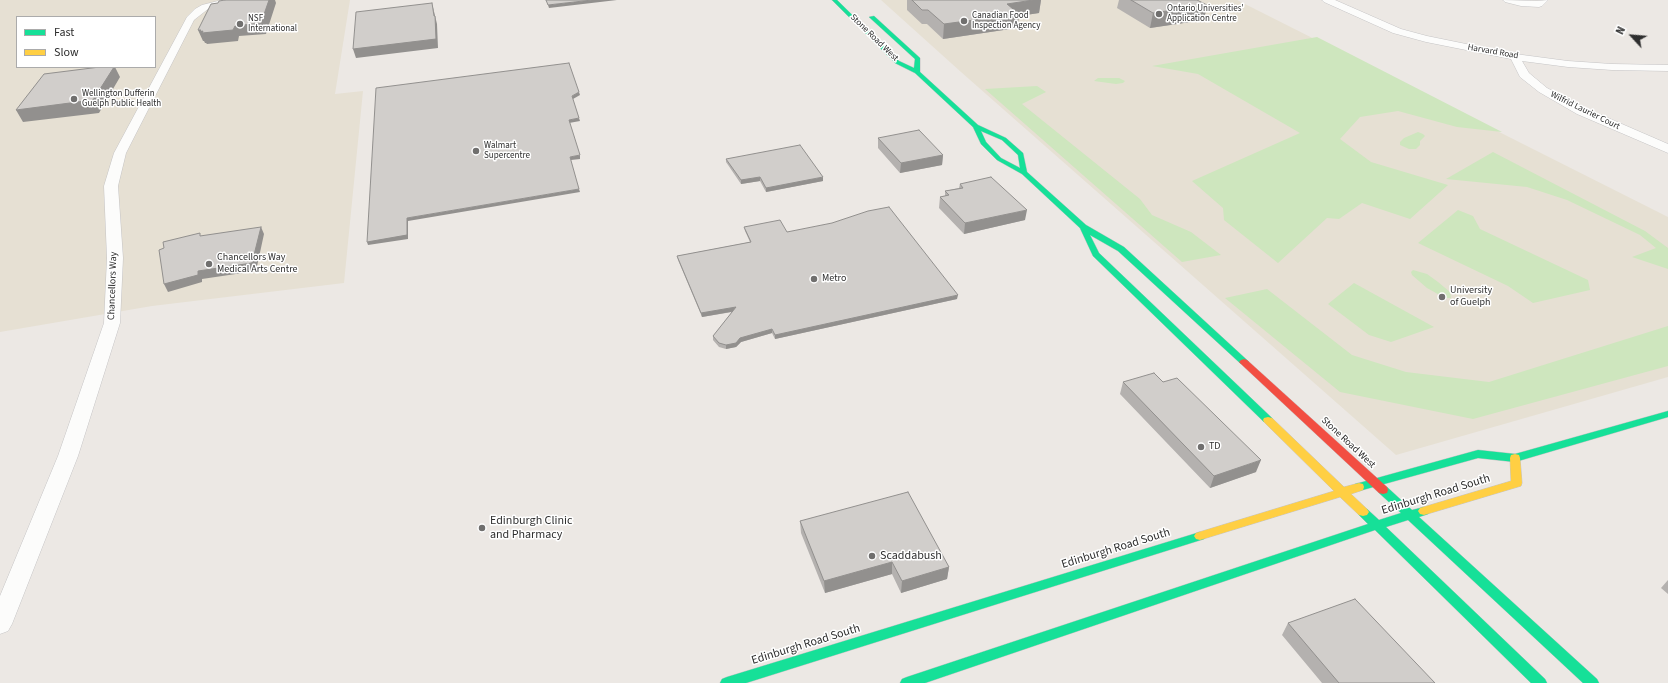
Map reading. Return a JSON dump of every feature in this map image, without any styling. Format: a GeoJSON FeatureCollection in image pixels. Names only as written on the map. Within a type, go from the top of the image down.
{"type":"FeatureCollection","features":[{"type":"Feature","properties":{"kind":"main road","name":"Stone Road West"},"geometry":{"type":"LineString","coordinates":[[834,0],[897,62],[917,72],[976,126],[1004,139],[1021,154],[1024,173]]}},
{"type":"Feature","properties":{"kind":"main road","name":"Stone Road West"},"geometry":{"type":"LineString","coordinates":[[866,11],[918,59],[917,72]]}},
{"type":"Feature","properties":{"kind":"main road","name":"Stone Road West"},"geometry":{"type":"LineString","coordinates":[[976,126],[983,144],[999,159],[1024,173],[1083,228],[1121,249],[1592,683]]}},
{"type":"Feature","properties":{"kind":"main road","name":"Stone Road West"},"geometry":{"type":"LineString","coordinates":[[1083,228],[1096,254],[1540,683]]}},
{"type":"Feature","properties":{"kind":"main road","name":"Edinburgh Road South"},"geometry":{"type":"LineString","coordinates":[[727,683],[1375,482],[1478,454],[1514,458],[1668,414]]}},
{"type":"Feature","properties":{"kind":"main road","name":"Edinburgh Road South"},"geometry":{"type":"LineString","coordinates":[[907,683],[1376,525],[1517,483],[1514,458]]}},
{"type":"Feature","properties":{"kind":"street","name":"Chancellors Way"},"geometry":{"type":"LineString","coordinates":[[0,624],[68,456],[112,323],[115,258],[111,186],[120,153],[190,19],[205,7],[234,0]]}},
{"type":"Feature","properties":{"kind":"street","name":"Harvard Road"},"geometry":{"type":"LineString","coordinates":[[1327,0],[1397,31],[1426,40],[1515,56],[1576,64],[1612,67],[1668,68]]}},
{"type":"Feature","properties":{"kind":"street"},"geometry":{"type":"LineString","coordinates":[[1508,0],[1521,3],[1539,4],[1543,0]]}},
{"type":"Feature","properties":{"kind":"street","name":"Wilfrid Laurier Court"},"geometry":{"type":"LineString","coordinates":[[1515,56],[1524,75],[1543,90],[1581,111],[1668,149]]}},
{"type":"Feature","properties":{"kind":"shaded area"},"geometry":{"type":"Polygon","coordinates":[[[0,0],[350,0],[335,94],[363,91],[344,283],[152,306],[0,332],[0,0]]]}},
{"type":"Feature","properties":{"kind":"shaded area","name":"University of Guelph"},"geometry":{"type":"Polygon","coordinates":[[[881,0],[1237,0],[1668,217],[1668,377],[1396,455],[881,0]]]}},
{"type":"Feature","properties":{"kind":"green space"},"geometry":{"type":"Polygon","coordinates":[[[1317,37],[1502,132],[1457,127],[1398,111],[1360,117],[1340,139],[1371,162],[1448,185],[1410,219],[1362,203],[1339,219],[1327,218],[1278,263],[1224,220],[1223,208],[1192,181],[1300,133],[1198,74],[1152,66],[1317,37]]]}},
{"type":"Feature","properties":{"kind":"green space"},"geometry":{"type":"Polygon","coordinates":[[[1098,78],[1119,78],[1125,81],[1123,83],[1116,84],[1094,81],[1098,78]]]}},
{"type":"Feature","properties":{"kind":"green space"},"geometry":{"type":"Polygon","coordinates":[[[1037,86],[1046,92],[1022,104],[1140,199],[1152,215],[1191,232],[1221,255],[1182,262],[985,89],[1037,86]]]}},
{"type":"Feature","properties":{"kind":"green space"},"geometry":{"type":"Polygon","coordinates":[[[1418,132],[1425,136],[1420,141],[1420,145],[1416,149],[1409,149],[1400,145],[1400,142],[1404,138],[1418,132]]]}},
{"type":"Feature","properties":{"kind":"green space"},"geometry":{"type":"Polygon","coordinates":[[[1493,152],[1645,231],[1668,248],[1668,269],[1632,257],[1656,248],[1640,235],[1567,200],[1527,187],[1446,179],[1493,152]]]}},
{"type":"Feature","properties":{"kind":"green space"},"geometry":{"type":"Polygon","coordinates":[[[1458,210],[1473,216],[1480,229],[1588,280],[1590,290],[1533,303],[1508,286],[1418,243],[1458,210]]]}},
{"type":"Feature","properties":{"kind":"green space"},"geometry":{"type":"Polygon","coordinates":[[[1413,270],[1427,274],[1438,282],[1450,292],[1451,298],[1445,298],[1427,288],[1412,275],[1411,272],[1413,270]]]}},
{"type":"Feature","properties":{"kind":"green space"},"geometry":{"type":"Polygon","coordinates":[[[1354,283],[1434,327],[1391,342],[1369,335],[1328,304],[1354,283]]]}},
{"type":"Feature","properties":{"kind":"green space"},"geometry":{"type":"Polygon","coordinates":[[[1267,289],[1352,355],[1406,372],[1489,382],[1668,326],[1668,366],[1473,419],[1340,392],[1225,298],[1267,289]]]}},
{"type":"Feature","properties":{"kind":"building"},"geometry":{"type":"Polygon","coordinates":[[[225,0],[269,0],[261,23],[235,26],[233,30],[200,32],[201,30],[198,30],[211,4],[225,0]]]}},
{"type":"Feature","properties":{"kind":"building"},"geometry":{"type":"Polygon","coordinates":[[[546,0],[592,0],[548,5],[546,0]]]}},
{"type":"Feature","properties":{"kind":"building"},"geometry":{"type":"Polygon","coordinates":[[[912,0],[1033,0],[1007,4],[1019,14],[944,24],[928,10],[922,10],[912,0]]]}},
{"type":"Feature","properties":{"kind":"building"},"geometry":{"type":"Polygon","coordinates":[[[1131,0],[1197,0],[1207,5],[1153,13],[1131,0]]]}},
{"type":"Feature","properties":{"kind":"building"},"geometry":{"type":"Polygon","coordinates":[[[432,3],[435,16],[436,39],[353,49],[356,12],[432,3]]]}},
{"type":"Feature","properties":{"kind":"building","name":"Walmart Supercentre"},"geometry":{"type":"Polygon","coordinates":[[[569,63],[579,92],[572,96],[579,118],[569,120],[580,155],[570,157],[579,189],[407,218],[407,235],[367,242],[376,88],[569,63]]]}},
{"type":"Feature","properties":{"kind":"building"},"geometry":{"type":"Polygon","coordinates":[[[92,68],[113,68],[93,100],[16,110],[44,74],[92,68]]]}},
{"type":"Feature","properties":{"kind":"building"},"geometry":{"type":"Polygon","coordinates":[[[919,130],[943,155],[901,163],[878,138],[919,130]]]}},
{"type":"Feature","properties":{"kind":"building"},"geometry":{"type":"Polygon","coordinates":[[[800,145],[823,177],[766,188],[760,177],[741,180],[726,159],[800,145]]]}},
{"type":"Feature","properties":{"kind":"building"},"geometry":{"type":"Polygon","coordinates":[[[991,177],[1027,210],[965,223],[940,197],[949,195],[945,191],[963,188],[960,184],[991,177]]]}},
{"type":"Feature","properties":{"kind":"building","name":"Metro"},"geometry":{"type":"Polygon","coordinates":[[[889,207],[958,295],[775,335],[772,329],[740,338],[736,343],[726,345],[719,343],[713,336],[736,307],[701,313],[677,256],[751,242],[744,227],[780,220],[787,232],[832,223],[868,211],[889,207]]]}},
{"type":"Feature","properties":{"kind":"building","name":"Chancellors Way Medical Arts Centre"},"geometry":{"type":"Polygon","coordinates":[[[261,227],[252,263],[198,271],[198,275],[164,284],[159,250],[164,248],[163,242],[200,233],[200,236],[261,227]]]}},
{"type":"Feature","properties":{"kind":"building","name":"TD"},"geometry":{"type":"Polygon","coordinates":[[[1154,373],[1163,382],[1177,378],[1261,460],[1214,476],[1123,382],[1154,373]]]}},
{"type":"Feature","properties":{"kind":"building","name":"Scaddabush"},"geometry":{"type":"Polygon","coordinates":[[[908,492],[949,567],[902,581],[892,562],[824,581],[800,521],[908,492]]]}},
{"type":"Feature","properties":{"kind":"building"},"geometry":{"type":"Polygon","coordinates":[[[1355,599],[1435,683],[1339,683],[1288,623],[1355,599]]]}},
{"type":"Feature","properties":{"kind":"traffic: fast"},"geometry":{"type":"LineString","coordinates":[[834,0],[897,62],[917,72],[976,126],[1004,139],[1021,154],[1024,173]]}},
{"type":"Feature","properties":{"kind":"traffic: fast"},"geometry":{"type":"LineString","coordinates":[[872,17],[918,59],[917,72]]}},
{"type":"Feature","properties":{"kind":"traffic: fast"},"geometry":{"type":"LineString","coordinates":[[976,126],[983,143],[999,159],[1024,173],[1083,227],[1121,249],[1244,362]]}},
{"type":"Feature","properties":{"kind":"traffic: fast"},"geometry":{"type":"LineString","coordinates":[[1083,227],[1096,254],[1268,420]]}},
{"type":"Feature","properties":{"kind":"traffic: fast"},"geometry":{"type":"LineString","coordinates":[[1359,487],[1478,454],[1515,458],[1668,414]]}},
{"type":"Feature","properties":{"kind":"traffic: fast"},"geometry":{"type":"LineString","coordinates":[[1383,490],[1592,683]]}},
{"type":"Feature","properties":{"kind":"traffic: fast"},"geometry":{"type":"LineString","coordinates":[[907,683],[1377,525],[1424,511]]}},
{"type":"Feature","properties":{"kind":"traffic: fast"},"geometry":{"type":"LineString","coordinates":[[1363,512],[1540,683]]}},
{"type":"Feature","properties":{"kind":"traffic: fast"},"geometry":{"type":"LineString","coordinates":[[727,683],[1200,536]]}},
{"type":"Feature","properties":{"kind":"traffic: slow"},"geometry":{"type":"LineString","coordinates":[[1268,420],[1363,512]]}},
{"type":"Feature","properties":{"kind":"traffic: slow"},"geometry":{"type":"LineString","coordinates":[[1424,511],[1517,483],[1515,458]]}},
{"type":"Feature","properties":{"kind":"traffic: slow"},"geometry":{"type":"LineString","coordinates":[[1200,536],[1359,487]]}},
{"type":"Feature","properties":{"kind":"traffic: jam"},"geometry":{"type":"LineString","coordinates":[[1244,362],[1383,490]]}},
{"type":"Feature","properties":{"kind":"place","name":"Ontario Universities' Application Centre"},"geometry":{"type":"Point","coordinates":[1159,14]}},
{"type":"Feature","properties":{"kind":"place","name":"Canadian Food Inspection Agency"},"geometry":{"type":"Point","coordinates":[964,21]}},
{"type":"Feature","properties":{"kind":"place","name":"NSF International"},"geometry":{"type":"Point","coordinates":[240,24]}},
{"type":"Feature","properties":{"kind":"place","name":"Wellington Dufferin Guelph Public Health"},"geometry":{"type":"Point","coordinates":[74,99]}},
{"type":"Feature","properties":{"kind":"place","name":"Walmart Supercentre"},"geometry":{"type":"Point","coordinates":[476,151]}},
{"type":"Feature","properties":{"kind":"place","name":"Chancellors Way Medical Arts Centre"},"geometry":{"type":"Point","coordinates":[209,264]}},
{"type":"Feature","properties":{"kind":"place","name":"Metro"},"geometry":{"type":"Point","coordinates":[814,279]}},
{"type":"Feature","properties":{"kind":"place","name":"University of Guelph"},"geometry":{"type":"Point","coordinates":[1442,297]}},
{"type":"Feature","properties":{"kind":"place","name":"TD"},"geometry":{"type":"Point","coordinates":[1201,447]}},
{"type":"Feature","properties":{"kind":"place","name":"Edinburgh Clinic and Pharmacy"},"geometry":{"type":"Point","coordinates":[482,528]}},
{"type":"Feature","properties":{"kind":"place","name":"Scaddabush"},"geometry":{"type":"Point","coordinates":[872,556]}}]}
